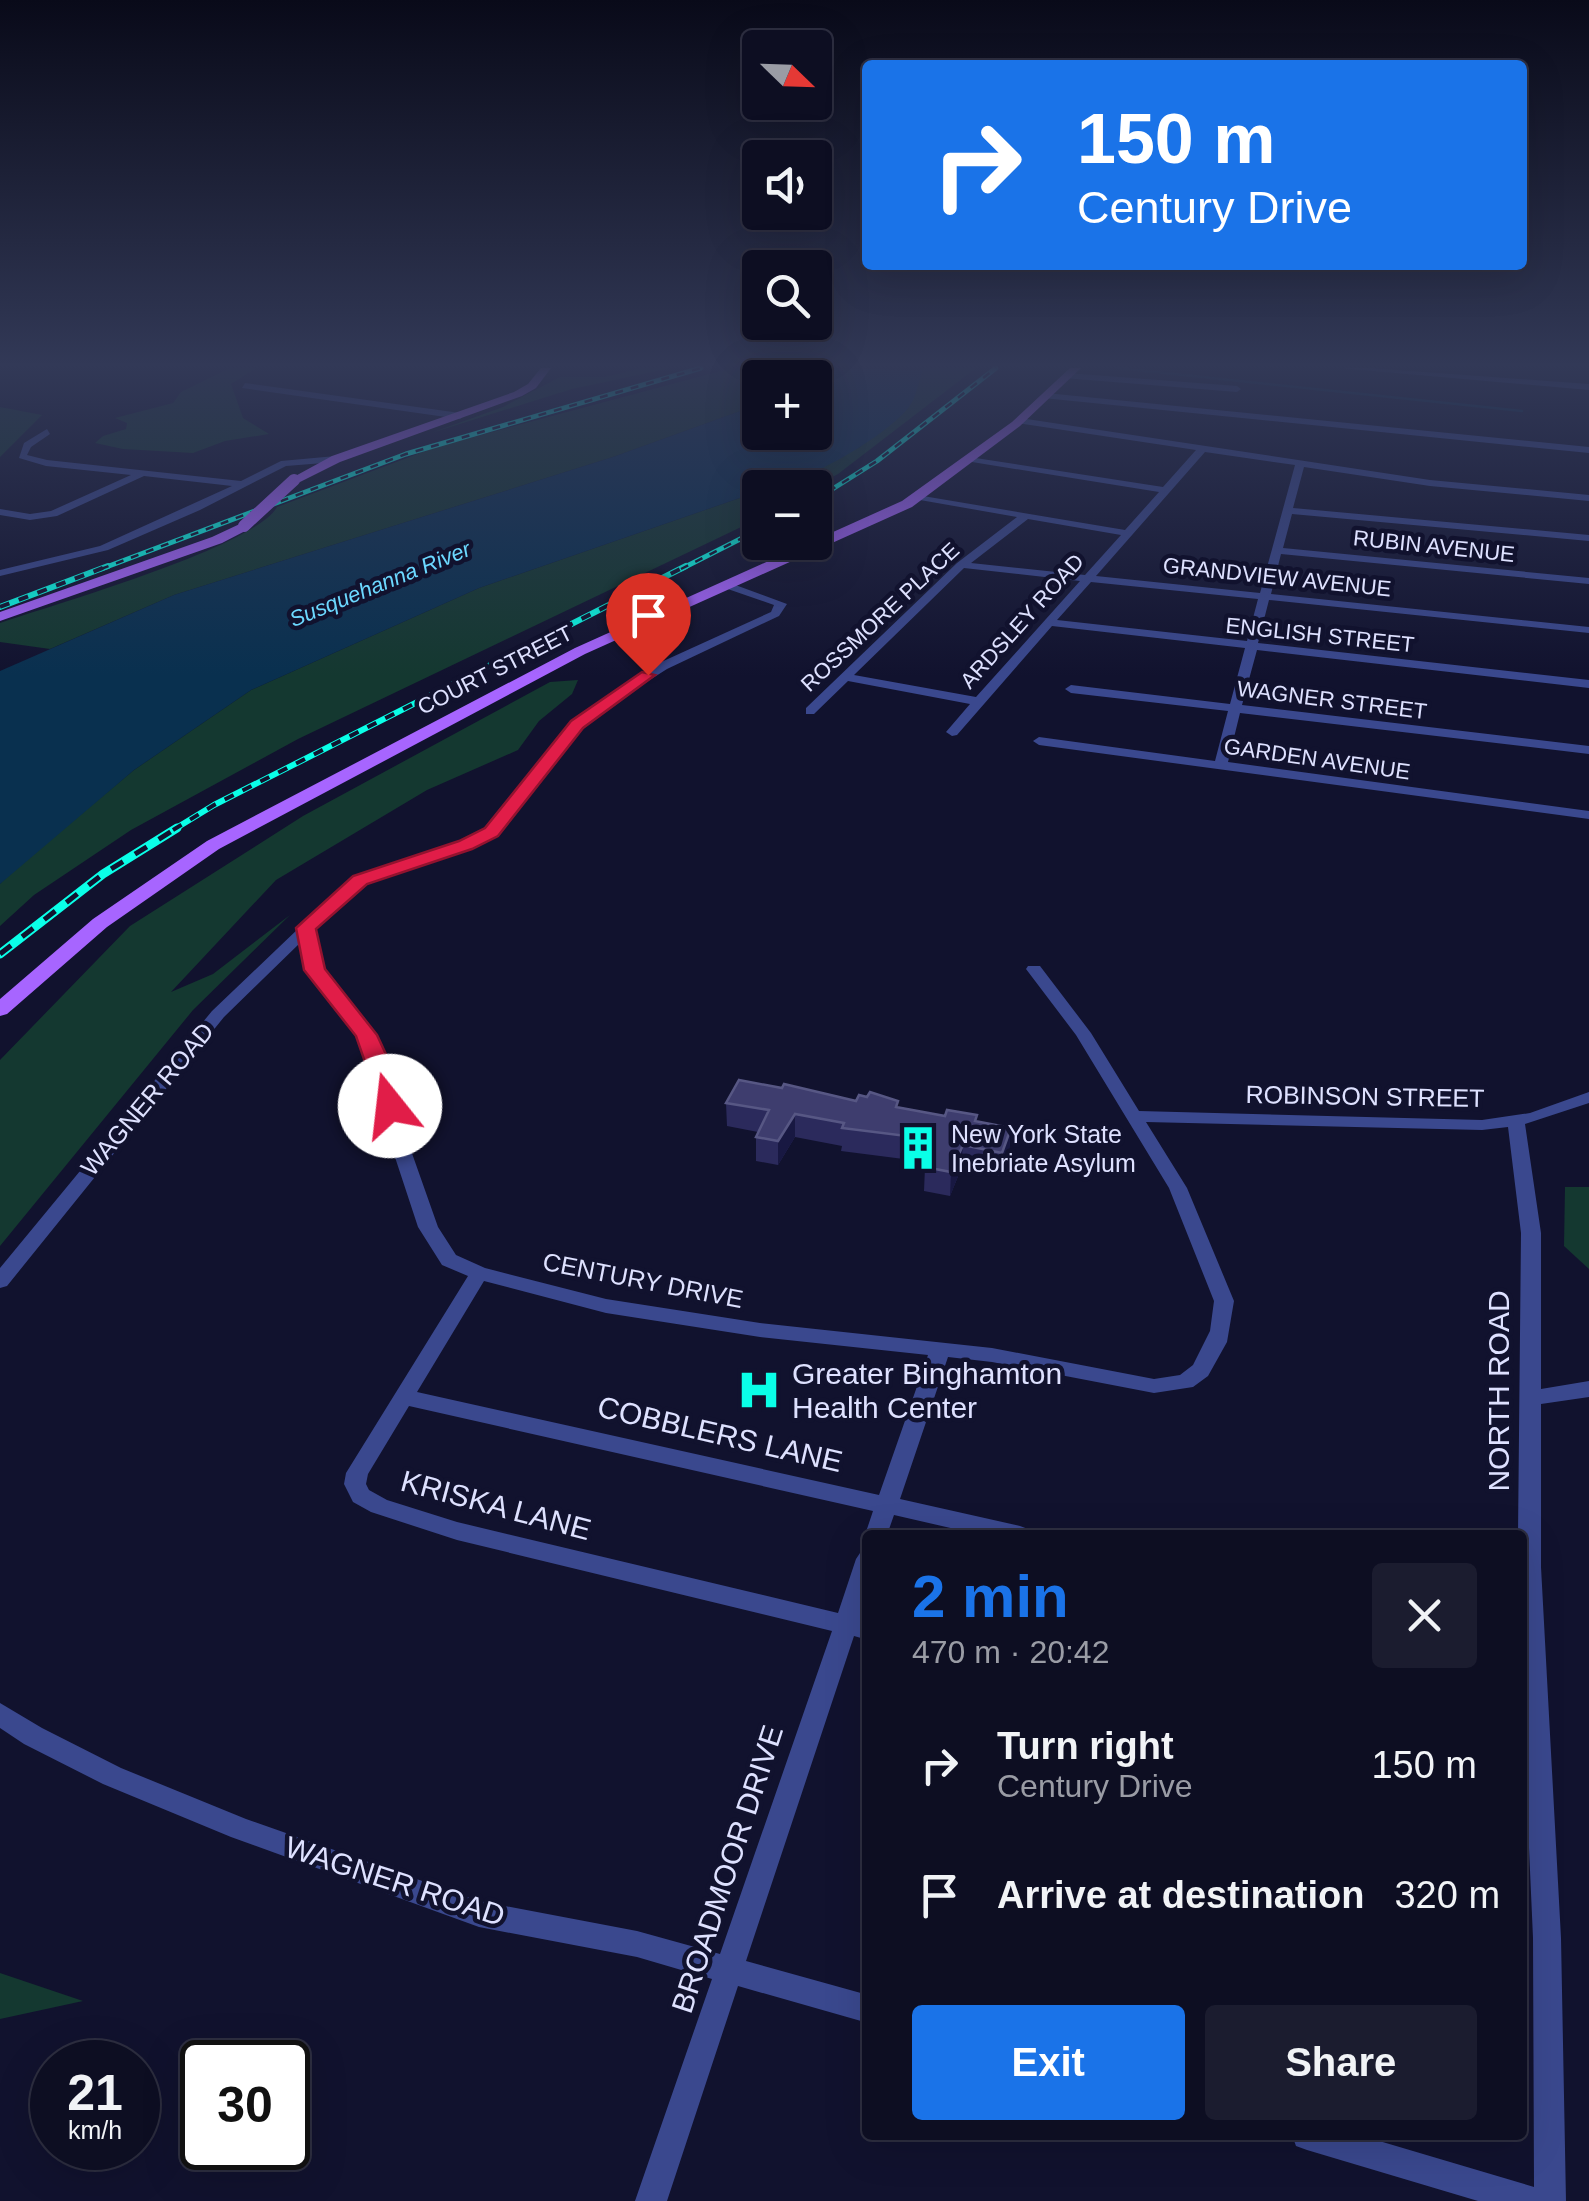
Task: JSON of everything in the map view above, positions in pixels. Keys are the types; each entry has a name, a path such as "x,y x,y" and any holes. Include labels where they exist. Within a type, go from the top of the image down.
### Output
{"main road":[{"path":"0,617 217,540 244,526 294,480 313,471"},
{"name":"COURT STREET","path":"0,1010 100,922 225,838 552,665 865,526 920,496 956,471"}],"street":[{"path":"120,471 242,484"},
{"path":"0,573 104,548 269,471"},
{"path":"1045,471 1164,490"},
{"name":"ARDSLEY ROAD","path":"952,732 1181,471"},
{"path":"1220,766 1298,471"},
{"path":"1346,471 1589,498"},
{"path":"0,512 30,517 53,514 142,473"},
{"path":"920,496 1127,533"},
{"path":"1286,510 1589,538"},
{"name":"ROSSMORE PLACE","path":"810,710 962,565 1025,516"},
{"name":"RUBIN AVENUE","path":"1275,550 1589,581"},
{"name":"GRANDVIEW AVENUE","path":"962,565 1589,630"},
{"path":"306,928 360,880 485,836 586,716 663,666 775,614 781,604 731,583"},
{"name":"ENGLISH STREET","path":"1047,622 1589,684"},
{"path":"844,678 977,701"},
{"name":"WAGNER STREET","path":"1071,690 1589,750"},
{"name":"GARDEN AVENUE","path":"1040,741 1589,815"},
{"name":"CENTURY DRIVE","path":"306,928 315,970 366,1035 379,1063 399,1142 428,1227 450,1260 479,1273 606,1306 760,1330 941,1348 1154,1386 1180,1383 1195,1376 1213,1349 1224,1301 1178,1188 1083,1033 1034,969"},
{"name":"WAGNER ROAD","path":"0,1281 218,1014 306,928"},
{"name":"ROBINSON STREET","path":"1136,1116 1410,1124 1516,1122 1589,1097"},
{"name":"NORTH ROAD","path":"1516,1122 1532,1233 1528,1652 1531,1785 1547,1938 1550,2201"},
{"name":"KRISKA LANE","path":"479,1273 357,1473 356,1484 362,1496 379,1506 564,1558 855,1627"},
{"path":"878,1530 941,1348"},
{"path":"1531,1398 1589,1389"},
{"name":"COBBLERS LANE","path":"404,1398 997,1530"},
{"name":"BROADMOOR DRIVE","path":"652,2201 728,1971 855,1627 862,1590"},
{"name":"WAGNER ROAD","path":"0,1714 32,1736 112,1776 240,1829 479,1914 637,1944 862,2006"},
{"path":"1325,2140 1531,2201"}],"green space":[{"path":"373,471 569,471 174,595 50,649 0,642 0,623 193,557 261,523 277,507"},
{"path":"742,497 742,527 298,739 131,830 34,895 0,926 0,884 134,770 251,690 479,588"},
{"path":"578,680 572,694 539,721 518,750 427,790 276,880 171,992 213,974 290,915 193,1010 0,1246 0,1060 130,926 303,816 550,682"},
{"path":"1565,1187 1589,1187 1589,1269 1564,1246"},
{"path":"0,1973 83,2001 0,2019"}],"water":[{"name":"Susquehanna River","path":"569,471 742,471 742,497 479,588 251,690 134,770 0,884 0,671 174,595"}],"building":[{"path":"739,1080 782,1088 784,1084 856,1101 859,1095 867,1097 870,1092 898,1101 896,1107 945,1116 947,1110 977,1115 975,1121 1011,1128 1002,1153 963,1145 951,1172 925,1167 934,1145 929,1144 931,1139 842,1128 844,1123 795,1114 778,1141 756,1137 769,1110 726,1103"}],"railway":[{"path":"101,569 362,471"},
{"path":"832,489 862,471"},
{"path":"681,569 742,538"},
{"path":"0,607 108,566"},
{"path":"173,830 214,805 686,566"},
{"path":"0,954 103,874 177,828"}],"place":[{"name":"New York State Inebriate Asylum","path":"918,1148"},
{"name":"Greater Binghamton Health Center","path":"759,1390"}],"route":[{"path":"390,1106 379,1063 366,1035 330,984 315,970 306,928 360,880 477,841 491,832 577,725 648,675"}]}
